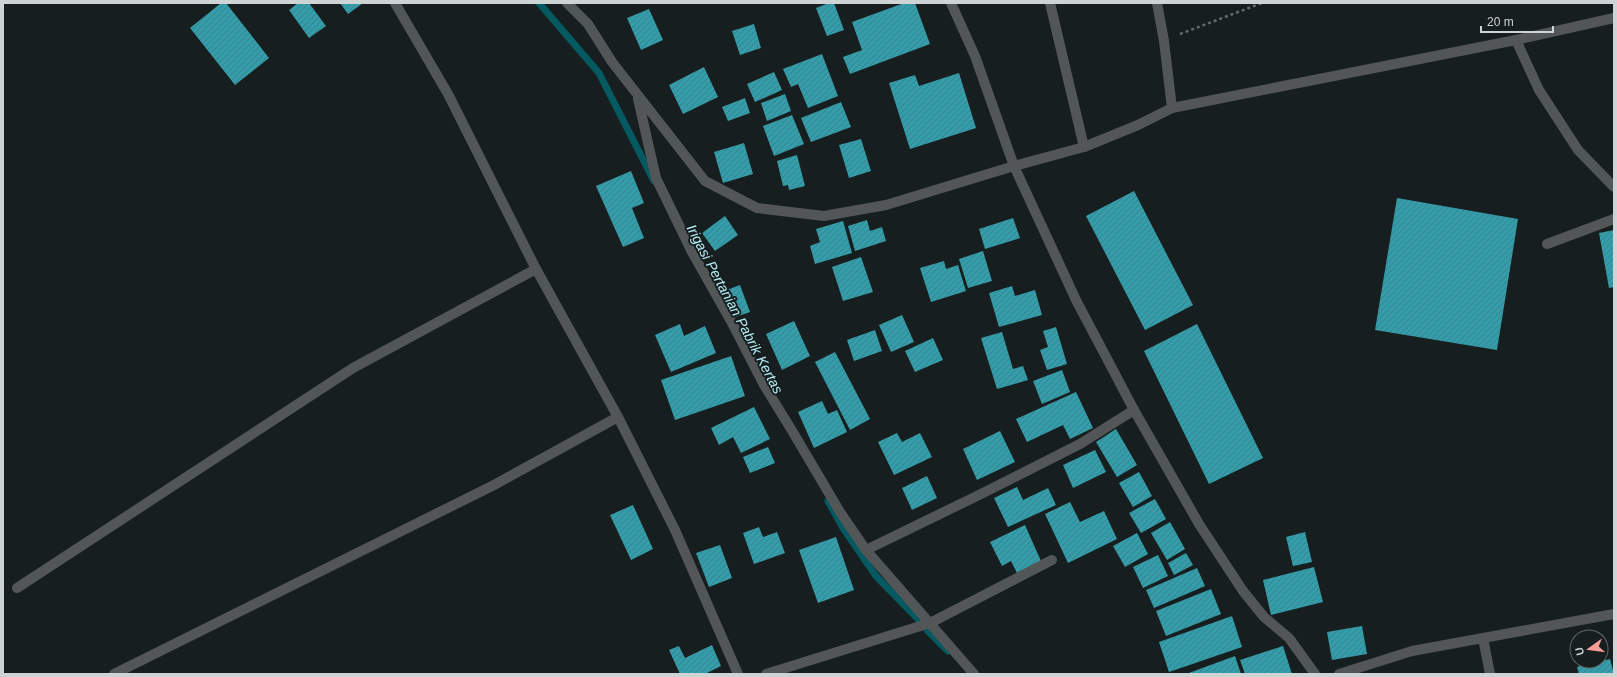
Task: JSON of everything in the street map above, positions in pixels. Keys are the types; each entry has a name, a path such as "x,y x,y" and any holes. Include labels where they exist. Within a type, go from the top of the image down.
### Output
{"street":[{"path":"395,3 448,94 536,269 618,418 675,530 738,674"},
{"path":"567,3 588,24 612,62 705,181 757,208 824,216 886,205 1014,166 1084,147 1138,125 1172,108 1516,40 1614,18"},
{"path":"951,3 976,56 1014,166 1076,300 1134,410 1199,524 1243,591 1264,617 1289,638 1315,674"},
{"path":"1050,3 1084,147"},
{"path":"1157,3 1164,41 1172,108"},
{"path":"1516,40 1539,90 1578,150 1614,187"},
{"path":"637,95 656,178 692,252 764,386 840,512 866,550 974,674"},
{"path":"1547,244 1614,219"},
{"path":"17,588 353,368 536,269"},
{"path":"866,550 980,495 1080,444 1134,410"},
{"path":"114,674 494,485 618,418"},
{"path":"766,674 930,623 1052,560"},
{"path":"1339,674 1412,651 1614,614"},
{"path":"1483,638 1490,674"}],"path":[{"path":"1164,41 1262,3"}],"building":[{"path":"221,3 226,3 269,58 235,85 190,28"},
{"path":"298,3 309,3 326,26 309,38 289,10"},
{"path":"340,3 363,3 348,14"},
{"path":"829,3 834,3 844,30 827,36 816,8"},
{"path":"904,3 915,3 930,44 850,74 843,57 862,50 852,22"},
{"path":"649,9 663,40 641,50 627,18"},
{"path":"754,24 761,48 740,55 732,31"},
{"path":"822,54 838,96 808,108 798,84 791,87 783,69"},
{"path":"704,67 718,97 683,114 669,85"},
{"path":"774,72 782,90 755,102 747,84"},
{"path":"959,73 976,128 910,149 889,83 915,75 919,86"},
{"path":"785,94 791,111 767,121 761,103"},
{"path":"745,98 750,113 728,121 722,107"},
{"path":"841,102 851,127 811,142 801,118"},
{"path":"792,115 804,144 774,156 763,126"},
{"path":"861,139 871,171 849,178 839,145"},
{"path":"744,143 753,174 723,183 714,152"},
{"path":"797,155 805,186 789,190 788,185 783,186 777,161"},
{"path":"631,171 644,203 632,208 644,238 623,247 596,186"},
{"path":"1134,191 1193,305 1145,330 1086,216"},
{"path":"1397,198 1518,219 1497,350 1375,330"},
{"path":"725,216 738,235 715,251 702,233"},
{"path":"1013,218 1020,238 985,249 979,229"},
{"path":"867,220 870,231 882,227 886,241 855,251 848,226"},
{"path":"843,221 852,253 815,264 810,246 820,242 816,229"},
{"path":"1614,230 1614,287 1609,288 1599,233"},
{"path":"983,251 992,281 968,288 959,259"},
{"path":"861,257 873,292 843,301 832,267"},
{"path":"944,261 946,269 958,265 966,291 931,302 920,268"},
{"path":"740,285 750,312 733,318 724,291"},
{"path":"1012,286 1015,296 1035,290 1042,315 999,327 989,293"},
{"path":"902,315 914,342 891,352 879,325"},
{"path":"794,321 810,356 782,370 766,334"},
{"path":"680,324 684,336 705,326 716,353 671,372 655,335"},
{"path":"1197,324 1263,458 1209,484 1144,351"},
{"path":"1056,327 1067,364 1047,370 1040,350 1048,347 1043,331"},
{"path":"875,330 882,351 854,361 847,340"},
{"path":"1002,332 1013,369 1023,366 1028,380 997,389 981,338"},
{"path":"933,338 943,360 915,372 905,351"},
{"path":"835,352 870,419 850,430 815,362"},
{"path":"731,356 745,396 675,420 661,380"},
{"path":"1062,370 1070,392 1042,404 1033,381"},
{"path":"1076,392 1093,428 1070,439 1063,425 1027,442 1016,419"},
{"path":"822,401 828,414 837,410 847,432 814,448 798,412"},
{"path":"754,407 770,439 741,453 733,437 719,445 711,428"},
{"path":"1116,429 1137,465 1117,477 1096,442"},
{"path":"1000,431 1015,462 977,480 963,449"},
{"path":"897,433 902,442 920,433 932,457 894,475 878,442"},
{"path":"768,447 775,463 750,473 743,457"},
{"path":"1095,450 1106,472 1073,488 1063,465"},
{"path":"1139,472 1152,496 1133,507 1119,483"},
{"path":"927,476 937,498 912,510 902,488"},
{"path":"1017,487 1023,500 1048,488 1056,505 1008,527 994,498"},
{"path":"1155,499 1166,519 1141,533 1129,513"},
{"path":"1070,502 1080,522 1104,511 1117,539 1068,563 1045,514"},
{"path":"633,505 653,549 631,560 610,515"},
{"path":"1170,522 1185,549 1167,560 1151,533"},
{"path":"1025,525 1041,561 1017,573 1011,561 1002,566 990,542"},
{"path":"759,527 763,537 777,532 785,553 754,564 743,533"},
{"path":"1305,532 1312,562 1293,566 1286,537"},
{"path":"1137,533 1148,554 1125,567 1113,546"},
{"path":"836,537 854,590 818,603 799,550"},
{"path":"720,545 732,578 709,587 696,553"},
{"path":"1186,553 1193,565 1174,575 1168,563"},
{"path":"1158,555 1168,576 1143,588 1133,567"},
{"path":"1314,567 1323,602 1271,615 1263,580"},
{"path":"1197,568 1205,586 1154,608 1146,590"},
{"path":"1211,589 1221,614 1166,636 1156,611"},
{"path":"1232,616 1242,647 1169,672 1159,642"},
{"path":"1362,626 1367,654 1332,660 1327,632"},
{"path":"712,645 721,666 705,674 680,674 669,650 679,646 685,658"},
{"path":"1283,646 1292,674 1245,674 1240,660"},
{"path":"1235,656 1241,674 1186,674"},
{"path":"1609,659 1614,674 1579,674 1578,669 1609,669"}],"waterway":[{"name":"Irigasi Pertanian Pabrik Kertas","path":"539,3 599,73 654,181"},
{"name":"Irigasi Pertanian Pabrik Kertas","path":"828,501 843,528 876,576 919,620"},
{"name":"Irigasi Pertanian Pabrik Kertas","path":"927,630 948,651"}]}
